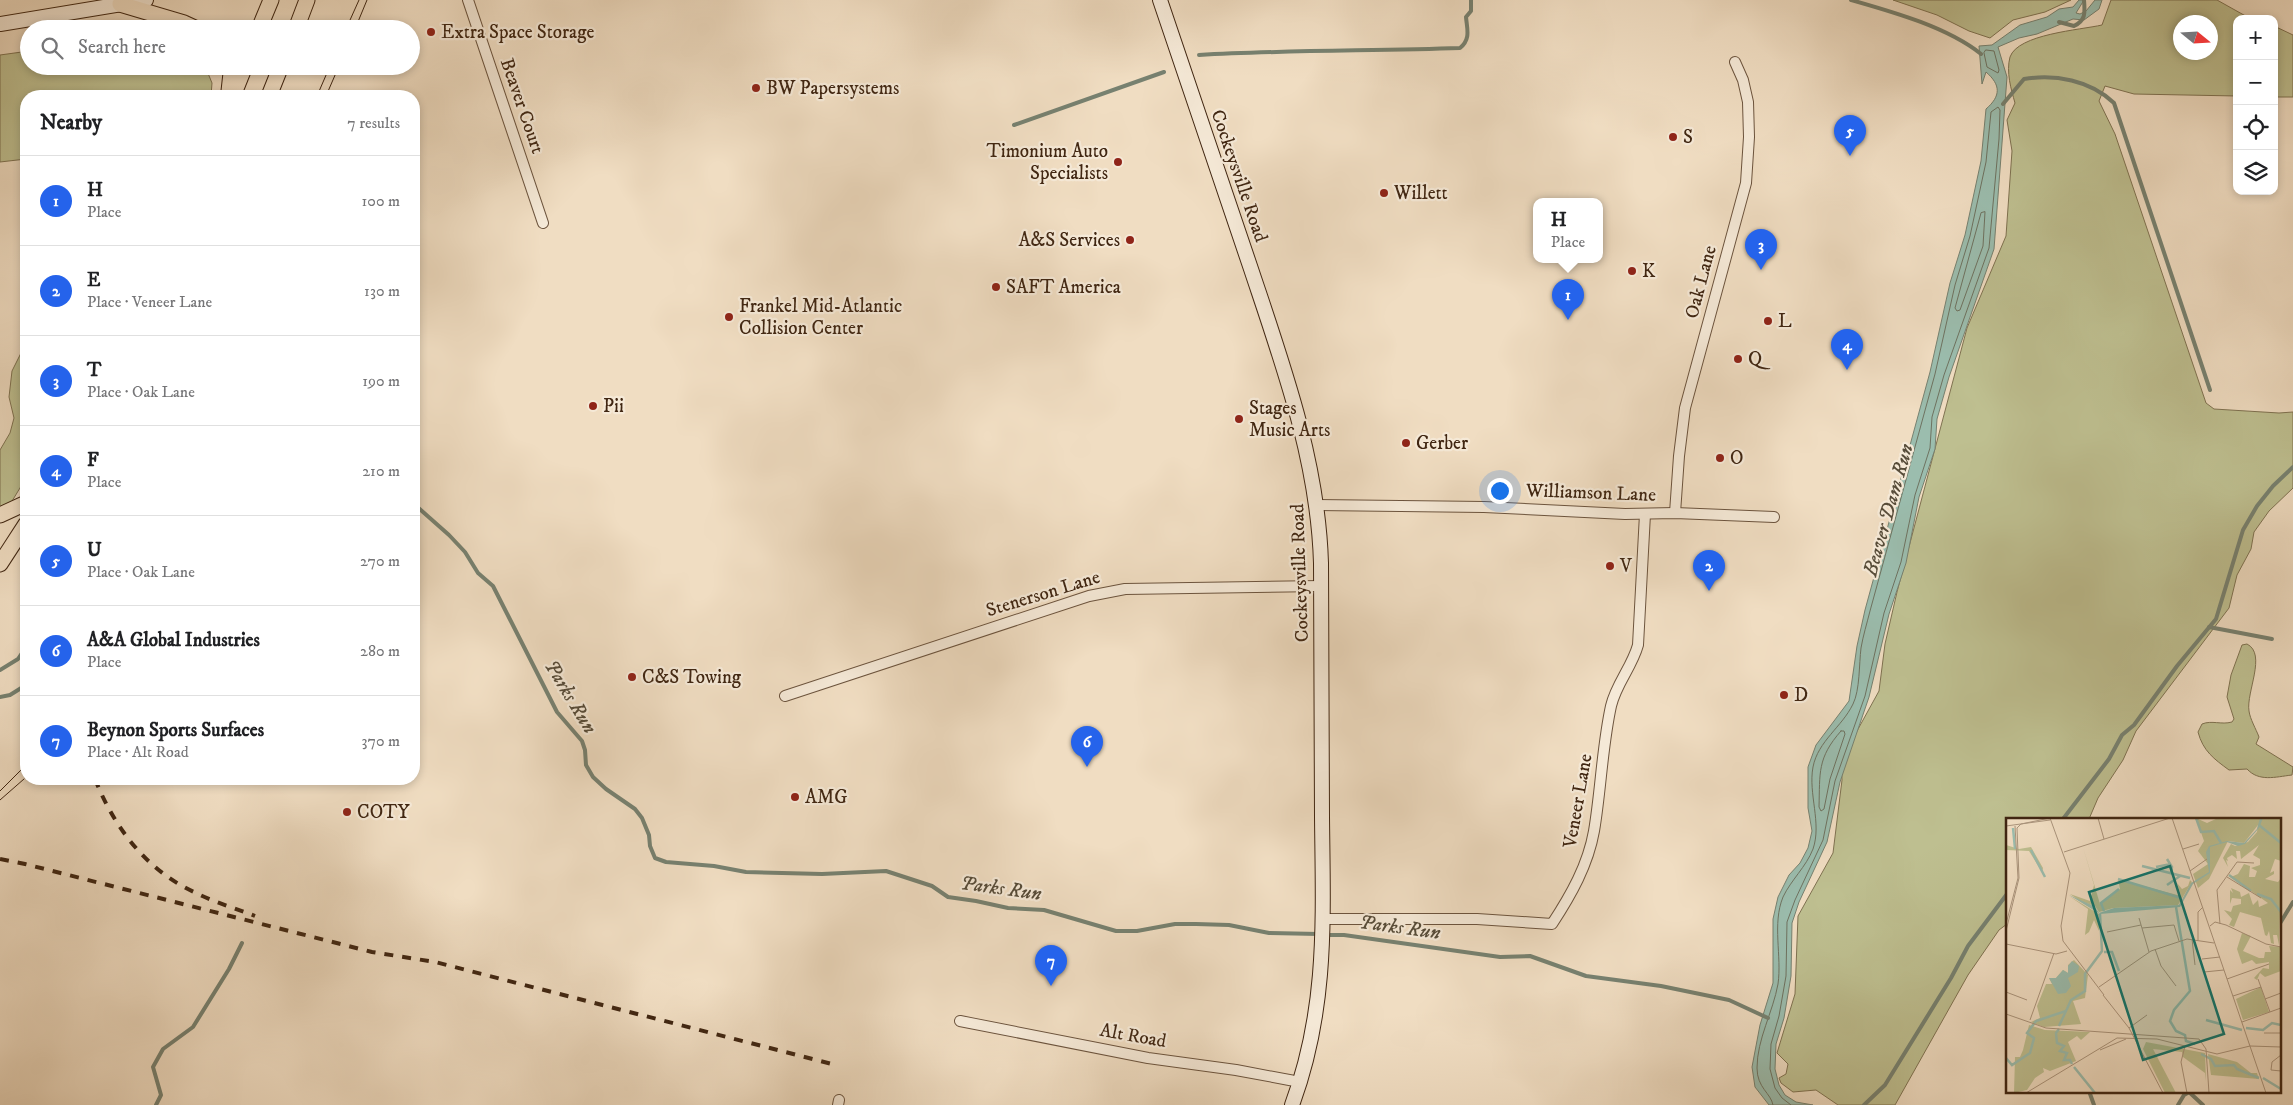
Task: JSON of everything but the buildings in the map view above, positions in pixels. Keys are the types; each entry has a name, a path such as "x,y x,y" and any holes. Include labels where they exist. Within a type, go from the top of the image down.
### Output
{"main road":[{"path":"263,20 271,0"},
{"path":"299,20 307,0"},
{"path":"120,4 177,20"},
{"path":"230,90 231,75"},
{"path":"235,90 241,75"},
{"path":"271,90 277,75"},
{"path":"0,515 20,507"},
{"path":"0,564 20,533"}],"street":[{"path":"24,20 146,0"},
{"name":"Beaver Court","path":"468,0 543,223"},
{"name":"Cockeysville Road","path":"1160,0 1281,360 1300,424 1317,505 1321,586 1323,930 1317,1013 1310,1048 1292,1105"},
{"path":"0,24 20,21"},
{"name":"Oak Lane","path":"1675,513 1685,408 1746,183 1750,137 1748,102 1743,80 1735,62"},
{"name":"Williamson Lane","path":"1317,505 1484,507 1774,517"},
{"name":"Veneer Lane","path":"1323,930 1477,919 1552,924 1570,896 1585,863 1594,832 1611,706 1621,681 1635,659 1638,645 1645,514"},
{"name":"Stenerson Lane","path":"785,696 1089,596 1125,589 1321,586"},
{"name":"Alt Road","path":"960,1021 1148,1058 1236,1070 1300,1082"}],"green space":[{"path":"1893,0 2071,0 2045,12 2013,20 1990,38 1969,31 1937,15"},
{"path":"2111,0 2217,0 2244,15 2233,15 2233,96 2134,94 2105,86 2099,101 2115,134 2206,403 2214,409 2279,413 2293,412 2293,488 2269,511 2254,532 2251,549 2237,575 2229,608 2136,731 2123,760 2098,798 2089,818 2006,818 2006,925 1999,930 1968,975 1895,1105 1838,1105 1816,1090 1793,1092 1781,1083 1779,1078 1786,1074 1788,1064 1777,1053 1795,994 1798,916 1833,853 1842,780 1841,760 1879,691 1885,644 1897,592 1967,328 2006,236 2012,151 2007,120 2015,103 2009,74 2010,57 2015,49 2025,43 2051,34 2102,25"},
{"path":"2278,28 2293,35 2293,97 2278,97"},
{"path":"20,52 20,75 209,75 212,83 211,90 20,90 20,160 0,162 0,55"},
{"path":"20,355 20,488 0,521 0,450 10,433 14,418 9,397 12,371"},
{"path":"2247,644 2253,649 2256,665 2249,711 2259,737 2256,744 2293,767 2292,775 2268,778 2257,776 2247,769 2229,770 2210,754 2200,739 2198,732 2202,724 2209,722 2228,723 2234,719 2227,697 2231,675 2242,645"}],"water":[{"name":"Beaver Dam Run","path":"2079,0 2084,0 2076,13 2080,14 2086,11 2095,0 2102,0 2099,9 2084,20 2073,19 1998,47 2007,77 1994,249 1949,377 1937,419 1935,449 1919,497 1906,563 1889,614 1869,697 1840,782 1827,842 1799,902 1792,923 1791,976 1784,1018 1776,1044 1775,1069 1779,1085 1785,1095 1796,1102 1813,1105 1769,1105 1755,1087 1752,1067 1760,1025 1773,983 1773,919 1778,897 1789,875 1800,863 1808,848 1812,831 1808,808 1808,767 1816,745 1849,701 1857,646 1865,610 1930,372 1950,283 1965,235 1981,161 1986,109 1997,95 1997,86 1986,72 1982,84 1979,46 1992,45 2020,25 2047,17 2059,9 2073,7"}],"waterway":[{"path":"1199,55 1460,48 1467,37 1466,17 1471,11 1471,0"},
{"name":"Beaver Dam Run","path":"1851,0 1902,15 1936,28 1967,44 1981,54"},
{"path":"2059,22 2074,26 2081,21 2083,19 2084,0"},
{"path":"1014,125 1164,72"},
{"path":"2003,104 2024,79 2048,77 2072,80 2083,84 2105,95 2114,103 2210,390"},
{"path":"2064,818 2109,759 2122,735 2134,725 2177,666 2216,619 2243,530 2257,506 2273,486 2293,467"},
{"name":"Parks Run","path":"420,509 449,535 465,552 478,573 493,586 557,712 582,741 586,765 593,777 606,789 635,809 642,818 655,858 666,862 714,866 746,872 822,874 886,871 932,886 948,897 1008,908 1044,910 1116,931 1137,931 1175,924 1196,924 1229,925 1269,933 1319,934"},
{"path":"2209,627 2272,639"},
{"name":"Parks Run","path":"0,670 20,656"},
{"name":"Parks Run","path":"0,697 10,695 20,689"},
{"path":"1864,1105 1885,1085 1951,978 1968,946 2006,895"},
{"path":"2280,923 2293,902"},
{"name":"Parks Run","path":"1326,935 1344,935 1500,957 1530,956 1586,976 1661,986 1729,1000 1768,1018"},
{"path":"156,1105 161,1095 153,1067 163,1049 193,1027 229,969 242,943"},
{"path":"2089,1092 2094,1105"},
{"path":"2189,1092 2203,1105"},
{"path":"2178,1105 2184,1095 2189,1092"}],"tram line":[{"path":"350,20 359,0"},
{"path":"359,20 367,0"},
{"path":"320,90 326,75"},
{"path":"329,90 335,75"},
{"path":"0,791 20,771"},
{"path":"0,800 20,782"}],"railway":[{"path":"98,785 122,830 161,872 201,896 255,916"},
{"path":"0,859 372,952 435,962 832,1064"}],"place":[{"name":"Extra Space Storage","path":"431,32"},
{"name":"BW Papersystems","path":"756,88"},
{"name":"S","path":"1673,137"},
{"name":"U","path":"1850,156"},
{"name":"Timonium Auto Specialists","path":"1118,162"},
{"name":"Willett","path":"1384,193"},
{"name":"A&S Services","path":"1130,240"},
{"name":"T","path":"1761,270"},
{"name":"K","path":"1632,271"},
{"name":"SAFT America","path":"996,287"},
{"name":"Frankel Mid-Atlantic Collision Center","path":"729,317"},
{"name":"H","path":"1568,320"},
{"name":"L","path":"1768,321"},
{"name":"Q","path":"1738,359"},
{"name":"F","path":"1847,370"},
{"name":"Pii","path":"593,406"},
{"name":"Stages Music Arts","path":"1239,419"},
{"name":"Gerber","path":"1406,443"},
{"name":"O","path":"1720,458"},
{"name":"V","path":"1610,566"},
{"name":"E","path":"1709,591"},
{"name":"C&S Towing","path":"632,677"},
{"name":"D","path":"1784,695"},
{"name":"A&A Global Industries","path":"1087,767"},
{"name":"AMG","path":"795,797"},
{"name":"COTY","path":"347,812"},
{"name":"Beynon Sports Surfaces","path":"1051,986"}]}
